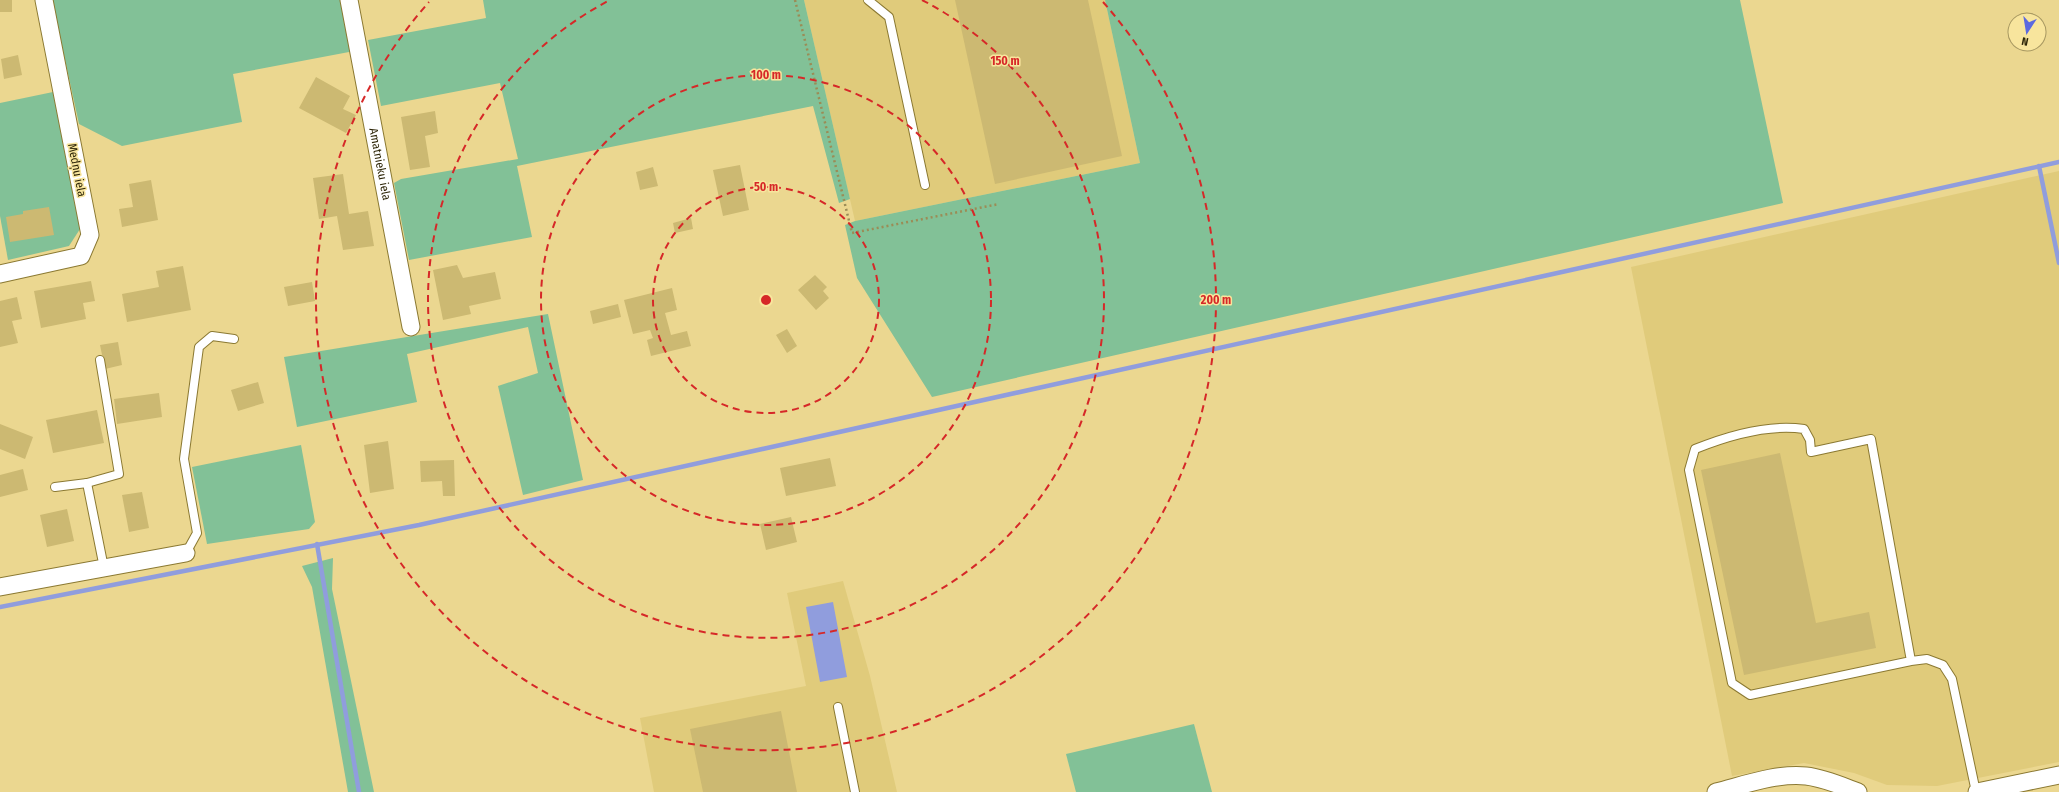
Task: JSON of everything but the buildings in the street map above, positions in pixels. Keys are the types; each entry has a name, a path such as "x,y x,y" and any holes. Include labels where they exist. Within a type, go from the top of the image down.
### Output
{"street":[{"name":"Medņu iela","path":"0,274 81,256 90,236 44,0"},
{"name":"Amatnieku iela","path":"349,0 411,327"},
{"path":"0,588 186,553"},
{"path":"1716,792 1740,789 1779,777 1806,776 1831,782 1858,792"},
{"path":"1977,792 2059,776"}],"lane":[{"path":"868,0 889,17 925,185"},
{"path":"186,553 197,533 184,459 199,347 212,336 234,339"},
{"path":"55,487 88,483 120,474 100,360"},
{"path":"1911,661 1871,439 1811,452 1810,440 1804,428 1786,426 1720,438 1695,449 1690,470 1732,683 1750,695 1911,661 1927,659 1943,665 1952,679 1977,792"},
{"path":"88,483 104,568"},
{"path":"838,707 855,792"}],"path":[{"path":"795,0 852,233 999,204"}],"shaded area":[{"path":"804,0 1105,0 1140,163 855,221"},
{"path":"2059,171 2059,762 1937,786 1887,785 1854,773 1804,763 1732,776 1631,267"},
{"path":"843,581 870,676 897,792 654,792 640,718 806,686 787,593"}],"green space":[{"path":"52,0 343,0 353,49 349,52 233,74 242,122 122,146 79,124"},
{"path":"483,0 804,0 850,199 839,203 813,106 517,166 532,237 409,260 394,183 401,179 518,159 500,83 381,106 368,40 486,18"},
{"path":"1105,0 1740,0 1783,203 932,397 857,278 845,225 855,221 1140,163"},
{"path":"53,92 80,229 69,246 8,260 0,216 0,103"},
{"path":"548,314 583,480 523,495 498,386 538,373 528,327 407,354 417,402 297,427 284,357"},
{"path":"301,445 315,522 309,529 207,544 192,467"},
{"path":"333,558 332,589 374,792 348,792 312,587 302,566"},
{"path":"1194,724 1212,792 1076,792 1066,754"}],"water":[{"path":"833,602 847,677 820,682 806,607"}],"waterway":[{"path":"0,607 419,525 2059,162"},
{"path":"2039,166 2059,263"},
{"path":"317,544 359,792"}]}
